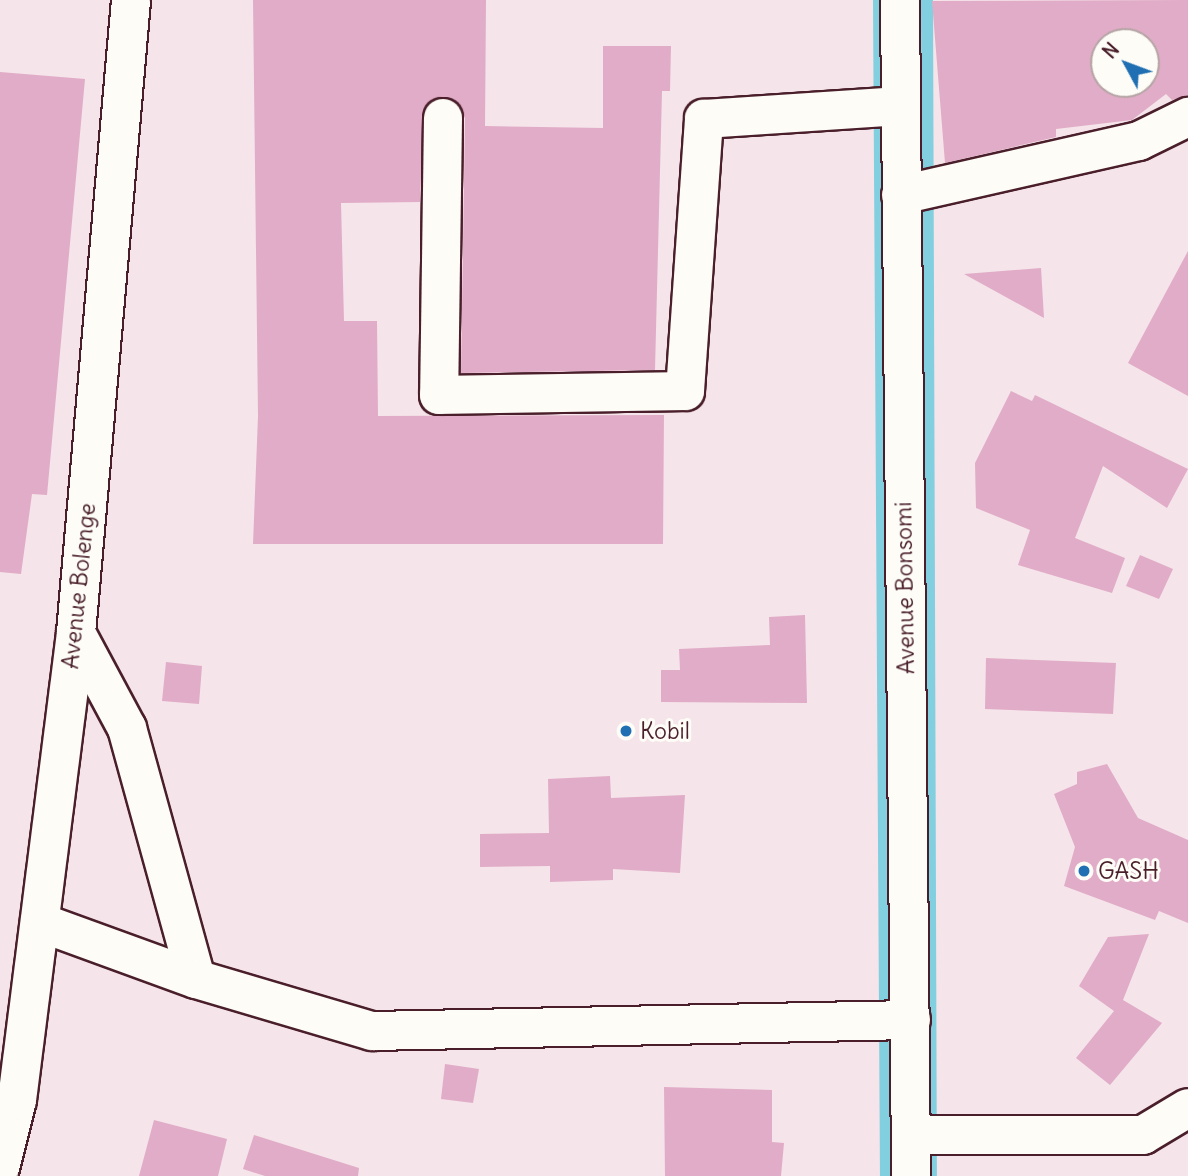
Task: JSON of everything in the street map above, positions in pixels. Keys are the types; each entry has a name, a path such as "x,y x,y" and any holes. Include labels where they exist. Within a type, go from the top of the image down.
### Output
{"street":[{"name":"Avenue Bolenge","path":"0,1168 17,1100 42,923 76,634 131,0"},
{"name":"Avenue Bonsomi","path":"900,0 911,1176"},
{"path":"443,118 439,395 685,391 704,119 901,106"},
{"path":"901,195 1139,141 1188,117"},
{"path":"76,634 127,728 196,979"},
{"path":"42,923 196,979 372,1031 911,1020"},
{"path":"912,1135 1143,1135 1188,1108"}],"building":[{"path":"253,0 486,0 485,126 603,128 603,46 671,46 670,91 662,91 655,370 461,373 465,118 454,99 433,99 424,107 420,202 341,203 344,321 377,321 378,416 664,415 663,544 253,544 258,416"},
{"path":"1188,0 1188,95 1172,100 1166,94 1132,120 1056,129 1056,137 945,163 932,1"},
{"path":"0,72 85,79 47,495 32,494 21,574 0,572"},
{"path":"1188,251 1188,396 1128,363"},
{"path":"1041,268 1044,318 964,274"},
{"path":"1011,391 1032,401 1035,395 1188,469 1167,508 1103,466 1075,538 1125,558 1112,593 1018,565 1030,530 976,508 975,463"},
{"path":"1140,555 1173,569 1159,599 1126,586"},
{"path":"805,615 807,703 661,702 661,670 680,670 679,649 770,645 769,617"},
{"path":"986,658 1116,663 1113,714 985,709"},
{"path":"166,662 202,666 199,704 162,701"},
{"path":"1107,764 1138,818 1188,840 1188,923 1159,911 1155,920 1064,886 1075,847 1054,794 1077,784 1077,772"},
{"path":"610,776 611,798 685,795 680,873 613,869 613,880 550,882 550,866 480,867 480,834 549,833 548,779"},
{"path":"1149,934 1123,1000 1162,1023 1110,1085 1076,1058 1114,1011 1079,986 1108,937"},
{"path":"445,1064 479,1069 473,1103 441,1099"},
{"path":"664,1087 772,1090 772,1142 784,1143 781,1176 665,1176"},
{"path":"154,1120 227,1139 218,1176 139,1176"},
{"path":"254,1135 359,1168 358,1176 265,1176 243,1169"}],"waterway":[{"path":"879,0 886,1176"},
{"path":"927,0 931,1176"}],"place":[{"name":"Kobil","path":"626,731"},
{"name":"GASH","path":"1084,871"}]}
